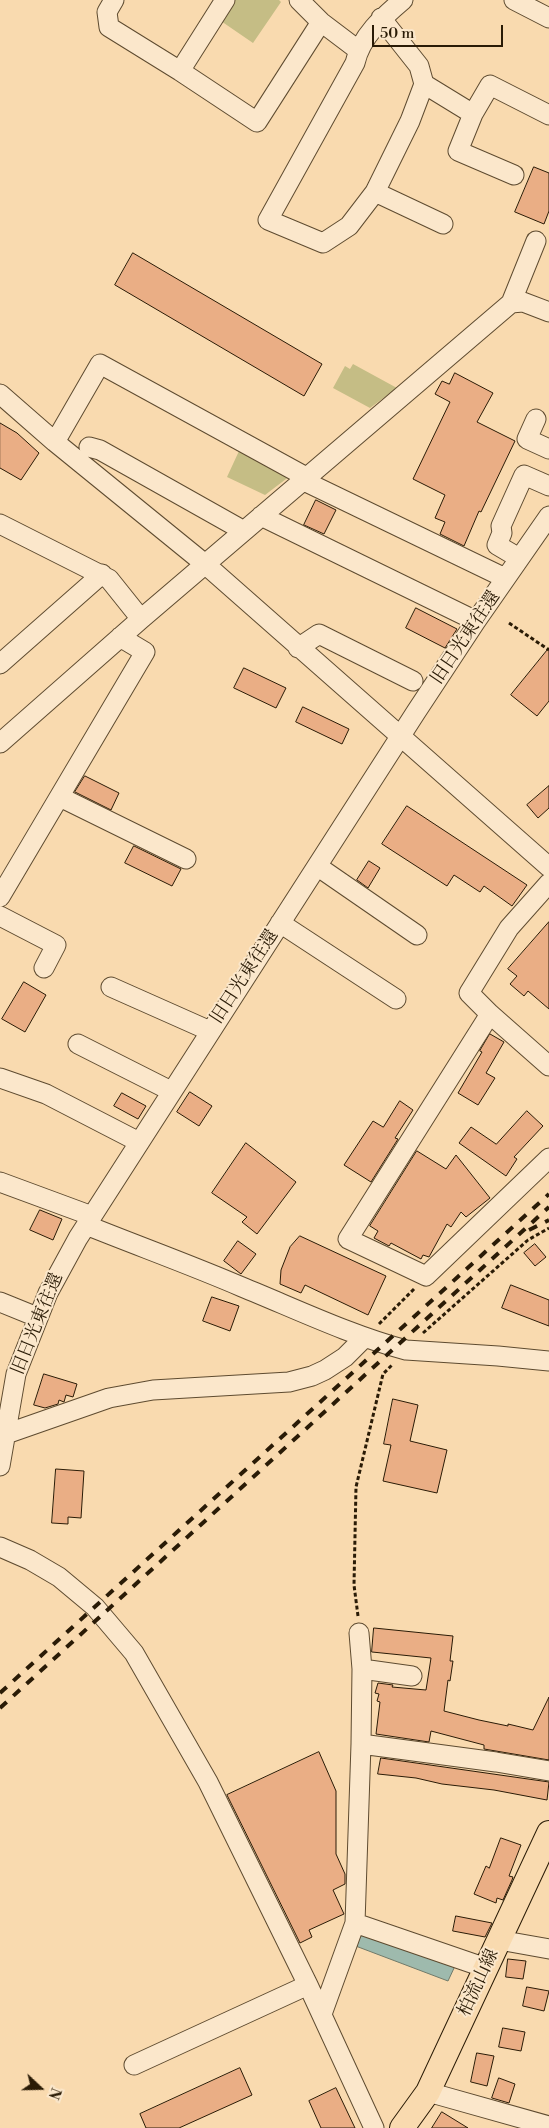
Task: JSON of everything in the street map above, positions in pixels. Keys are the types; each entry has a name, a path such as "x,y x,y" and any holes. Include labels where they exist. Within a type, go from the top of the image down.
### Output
{"main road":[{"name":"柏流山線","path":"402,2128 428,2092 549,1834"}],"street":[{"path":"114,0 107,12 109,27 257,122 321,22"},
{"path":"180,71 225,0"},
{"path":"299,0 321,22 358,50"},
{"path":"381,18 419,66 424,84 410,121 375,192 348,226 323,243 268,220 355,63 358,50 381,18 403,0"},
{"path":"514,0 549,18"},
{"path":"424,84 473,114"},
{"path":"514,175 458,151 473,114 490,85 549,115"},
{"path":"375,192 443,224"},
{"path":"4,733 120,637 511,303 536,241"},
{"path":"511,303 523,302 549,312"},
{"path":"55,442 100,364 306,479 505,578"},
{"path":"0,394 55,442 205,564 400,738 549,867"},
{"path":"536,419 527,439 549,449"},
{"path":"89,447 100,450 244,531"},
{"path":"519,558 496,545 502,533 500,526 524,475 549,486"},
{"path":"261,516 476,621"},
{"name":"旧日光東往還","path":"0,1460 6,1434 8,1371 67,1258 171,1091 476,621 549,516"},
{"path":"0,524 102,574 140,620"},
{"path":"0,664 102,574"},
{"path":"298,648 319,634 413,681"},
{"path":"0,898 145,652 120,637"},
{"path":"60,797 186,858"},
{"path":"317,866 417,935"},
{"path":"549,883 508,928 469,993 549,1066"},
{"path":"0,916 56,945 44,968"},
{"path":"280,923 396,999"},
{"path":"111,987 210,1031"},
{"path":"490,1014 348,1240 426,1276 549,1158"},
{"path":"78,1044 171,1091"},
{"path":"0,1078 46,1094 139,1142"},
{"path":"0,1182 364,1338 406,1350 549,1361"},
{"path":"0,1302 37,1317"},
{"path":"6,1434 109,1398 153,1390 289,1382 312,1376 345,1357 364,1338"},
{"path":"0,1547 30,1560 59,1577 95,1607 134,1653 208,1782 322,2014 374,2128"},
{"path":"322,2014 355,1923 361,1744 362,1669 360,1632"},
{"path":"362,1669 412,1676"},
{"path":"361,1744 549,1771"},
{"path":"355,1923 486,1968"},
{"path":"499,1940 549,1949"},
{"path":"134,2065 308,1985"},
{"path":"428,2092 549,2126"}],"path":[{"path":"509,623 549,650"},
{"path":"360,1632 354,1586 356,1487 383,1374 414,1341 528,1240 549,1228"},
{"path":"364,1338 426,1276"}],"shaded area":[{"path":"231,0 279,0 281,2 253,43 218,19"},
{"path":"353,364 397,388 370,408 333,388 345,366 350,369"},
{"path":"239,451 290,476 265,495 227,477"},
{"path":"364,1935 455,1966 448,1981 353,1945 356,1938"}],"building":[{"path":"534,167 549,173 549,211 544,224 515,212"},
{"path":"133,253 322,364 304,396 115,285"},
{"path":"455,373 493,393 477,422 515,441 481,512 479,511 464,546 440,534 445,522 435,518 445,495 413,479 450,402 435,394 442,381 449,384"},
{"path":"0,423 17,433 39,453 21,480 0,468"},
{"path":"316,500 336,510 324,534 304,525"},
{"path":"416,608 457,629 445,648 406,628"},
{"path":"549,648 549,701 537,716 511,695"},
{"path":"244,668 286,688 276,708 234,688"},
{"path":"303,707 349,729 342,744 296,722"},
{"path":"85,776 119,793 111,810 75,792"},
{"path":"549,786 549,808 538,818 527,805"},
{"path":"407,806 527,885 512,906 484,886 480,892 454,875 447,886 382,844"},
{"path":"134,846 181,869 172,886 125,863"},
{"path":"369,861 380,868 368,888 357,880"},
{"path":"549,922 549,1009 528,991 524,996 510,984 517,976 508,969"},
{"path":"24,982 46,995 25,1032 2,1019"},
{"path":"490,1034 504,1042 486,1073 495,1078 478,1105 458,1093 482,1052 480,1051"},
{"path":"190,1092 212,1106 199,1126 177,1112"},
{"path":"122,1093 146,1106 138,1119 114,1106"},
{"path":"400,1101 413,1110 395,1138 398,1139 371,1182 344,1165 373,1121 383,1127"},
{"path":"527,1111 543,1126 514,1157 517,1159 506,1176 459,1143 471,1127 496,1144"},
{"path":"246,1143 296,1182 257,1234 242,1222 247,1217 212,1193"},
{"path":"417,1151 446,1169 456,1155 490,1198 466,1217 461,1212 451,1227 447,1224 429,1257 423,1255 421,1259 391,1243 389,1246 374,1238 378,1231 370,1226"},
{"path":"40,1210 62,1219 53,1240 30,1230"},
{"path":"300,1236 386,1276 368,1315 305,1285 301,1293 280,1284 281,1270 290,1247"},
{"path":"238,1241 256,1254 241,1274 224,1261"},
{"path":"535,1244 546,1257 535,1266 524,1253"},
{"path":"511,1285 549,1300 549,1326 502,1308"},
{"path":"212,1297 239,1306 230,1331 203,1321"},
{"path":"44,1374 77,1384 73,1397 66,1395 64,1402 59,1400 58,1404 45,1408 34,1405"},
{"path":"393,1399 418,1405 410,1441 447,1450 437,1493 383,1481 391,1445 384,1444"},
{"path":"56,1469 84,1471 81,1518 68,1517 68,1524 52,1523"},
{"path":"374,1628 453,1636 450,1661 453,1661 450,1681 448,1680 444,1711 533,1730 549,1697 549,1760 484,1749 484,1745 431,1731 429,1742 376,1734 380,1702 377,1701 379,1694 375,1693 378,1683 393,1685 392,1687 426,1690 431,1658 372,1652"},
{"path":"319,1752 336,1791 336,1854 345,1874 345,1884 333,1890 344,1914 309,1930 312,1937 300,1943 227,1795"},
{"path":"381,1758 549,1782 547,1800 494,1790 442,1784 416,1778 378,1774"},
{"path":"501,1838 521,1845 509,1876 513,1877 512,1880 503,1900 497,1898 496,1903 474,1894 486,1866 489,1868"},
{"path":"456,1916 492,1923 485,1937 453,1931"},
{"path":"508,1959 526,1961 523,1979 506,1977"},
{"path":"527,1987 549,1991 544,2011 523,2006"},
{"path":"503,2028 525,2032 521,2051 499,2047"},
{"path":"477,2053 494,2056 487,2086 471,2082"},
{"path":"240,2068 252,2095 179,2128 146,2128 140,2114"},
{"path":"499,2078 515,2084 509,2103 492,2098"},
{"path":"336,2088 355,2128 321,2128 309,2101"},
{"path":"442,2112 468,2128 432,2128"}],"railway":[{"path":"0,1693 549,1194"},
{"path":"0,1708 549,1207"},
{"path":"529,1230 549,1220"}]}
